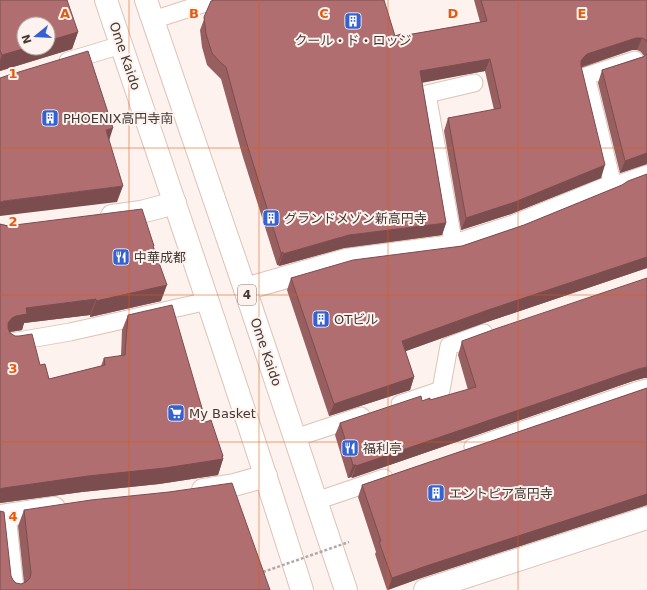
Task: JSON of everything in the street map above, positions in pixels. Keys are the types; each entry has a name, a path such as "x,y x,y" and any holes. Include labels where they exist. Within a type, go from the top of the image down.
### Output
{"main road":[{"name":"Ome Kaido","path":"106,0 208,301 302,590"},
{"name":"Ome Kaido","path":"146,0 346,590"},
{"path":"245,289 346,260 454,246 515,226 613,186"},
{"path":"94,218 141,212 175,203"},
{"path":"183,493 234,485 266,476"},
{"path":"3,515 76,505"},
{"path":"425,590 647,518"}],"lane":[{"path":"153,20 215,0"},
{"path":"51,66 121,45"},
{"path":"635,60 586,76 613,186 647,174"},
{"path":"454,246 427,94 474,83"},
{"path":"12,342 70,332 208,301"},
{"path":"295,438 441,390 449,346 502,327"},
{"path":"458,452 647,388"},
{"path":"316,501 399,473"},
{"path":"3,515 15,590"}],"path":[{"path":"263,572 349,542"}],"building":[{"path":"0,0 67,0 78,32 56,39 56,16 16,16 16,51 2,55 0,50"},
{"path":"384,0 395,36 401,34 401,36 487,21 481,0 647,0 647,42 642,38 636,38 587,54 581,61 605,165 515,202 466,218 448,118 501,108 490,59 420,71 446,223 349,235 283,254 283,252 281,253 246,141 226,67 212,53 206,34 204,17 211,1"},
{"path":"88,51 113,128 106,130 123,186 0,202 0,78"},
{"path":"647,54 647,153 625,161 602,70 643,57"},
{"path":"647,174 647,257 488,310 402,341 414,377 334,404 291,278 353,260 462,246 524,225"},
{"path":"142,209 167,285 96,301 96,299 26,308 27,314 12,318 8,323 8,328 10,333 15,336 32,334 40,365 45,364 49,379 105,365 104,358 125,355 128,315 172,305 206,422 211,420 223,459 0,489 0,224 7,226"},
{"path":"647,278 647,367 356,466 353,465 340,423 421,396 422,401 430,398 430,400 476,387 462,341"},
{"path":"647,388 647,494 392,578 379,542 381,541 362,485"},
{"path":"232,483 270,590 0,590 0,511 4,512 11,576 16,583 21,584 30,578 31,573 24,510 91,500 169,492"}],"place":[{"name":"クール・ド・ロッジ","path":"353,21"},
{"name":"PHOENIX高円寺南","path":"50,118"},
{"name":"グランドメゾン新高円寺","path":"271,218"},
{"name":"中華成都","path":"121,257"},
{"name":"OTビル","path":"321,319"},
{"name":"My Basket","path":"176,413"},
{"name":"福利亭","path":"350,448"},
{"name":"エントピア高円寺","path":"436,493"}]}
